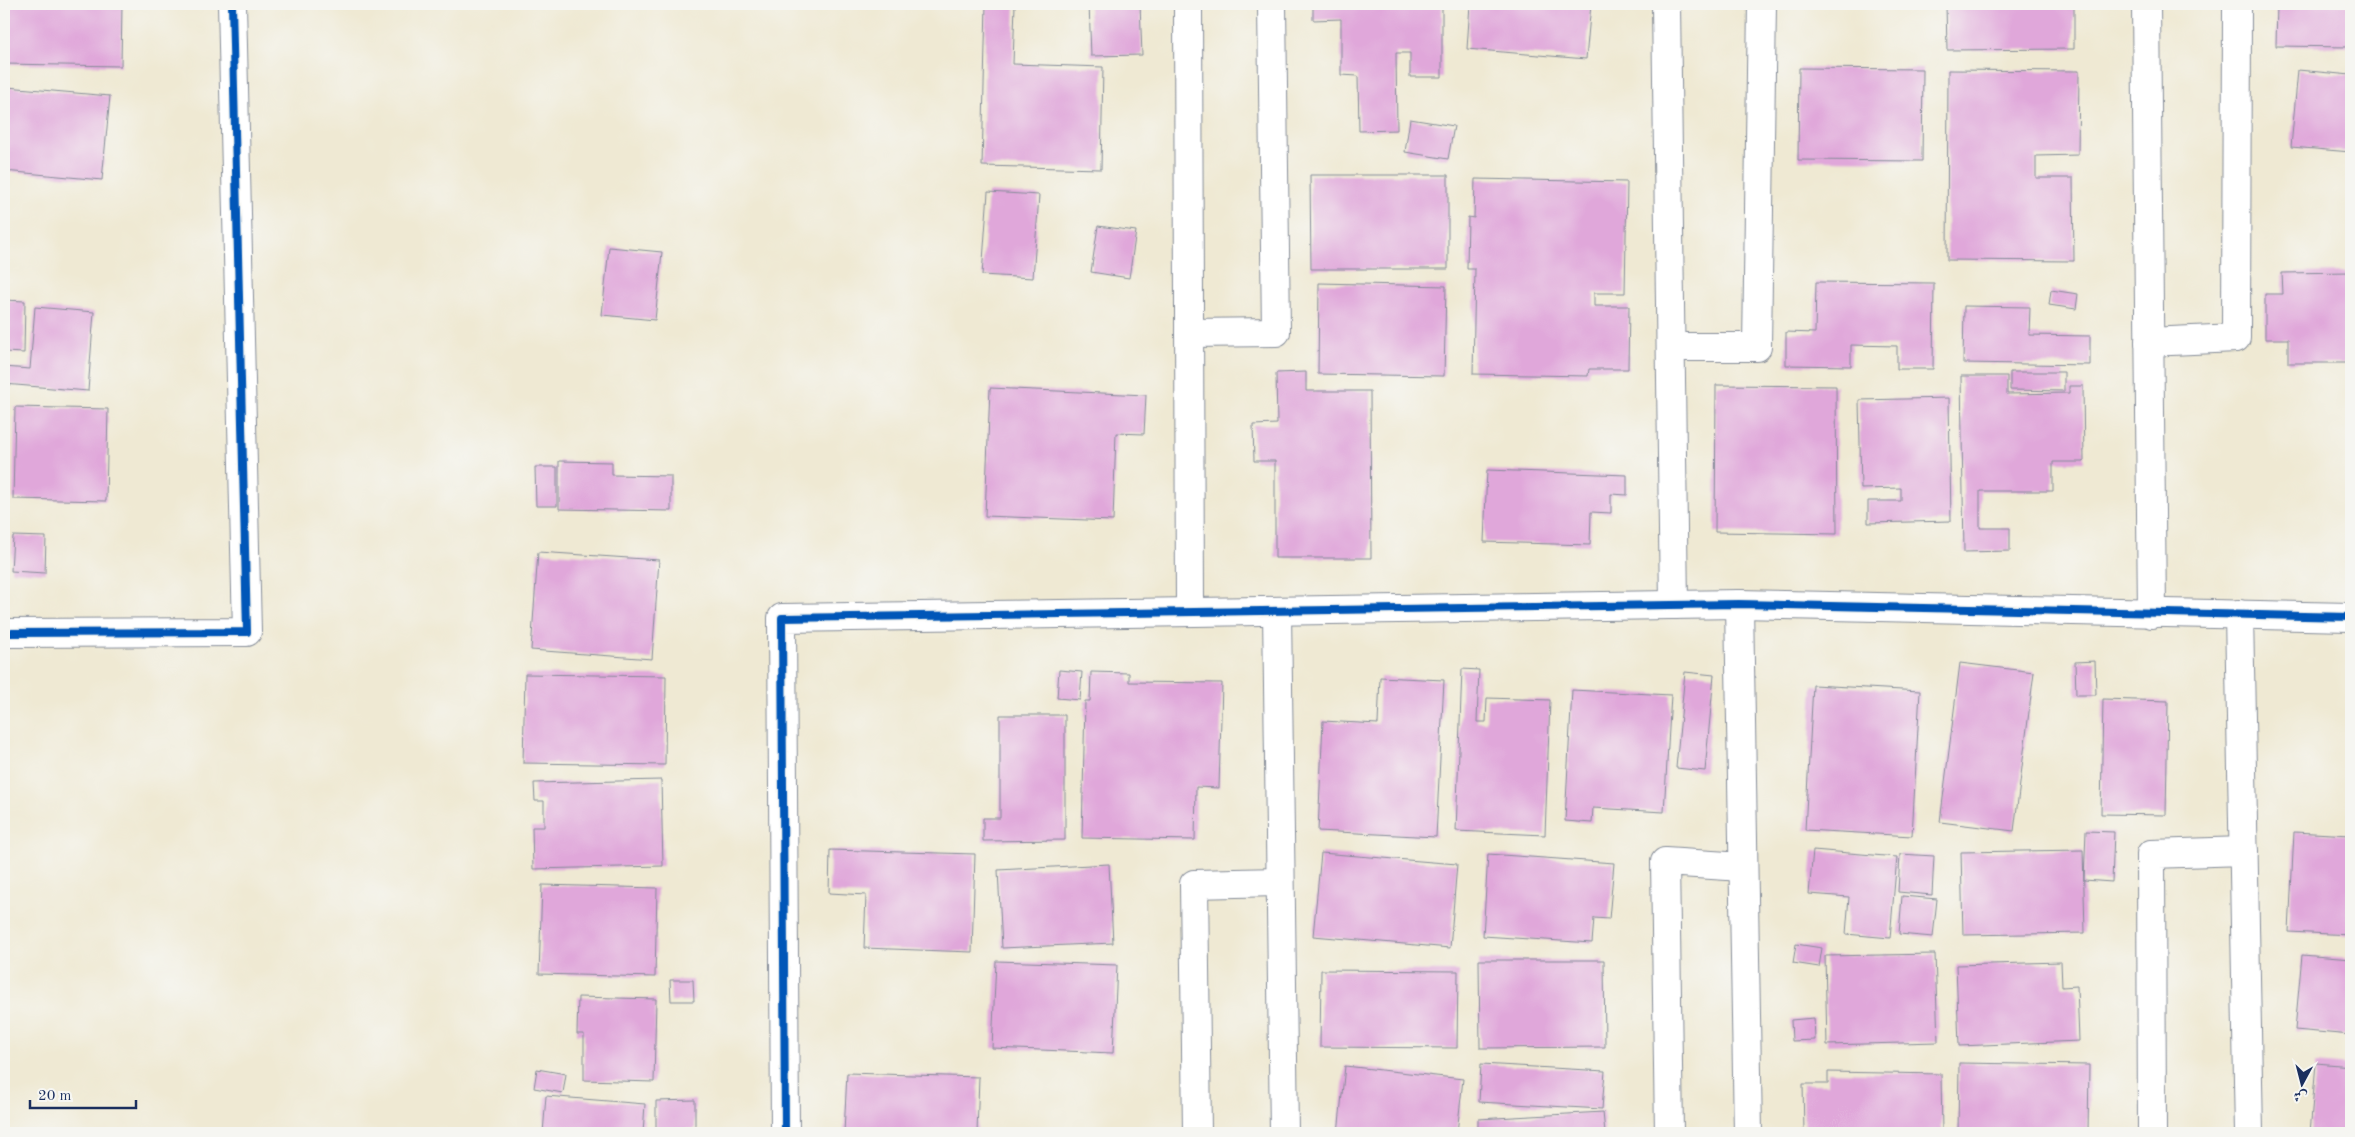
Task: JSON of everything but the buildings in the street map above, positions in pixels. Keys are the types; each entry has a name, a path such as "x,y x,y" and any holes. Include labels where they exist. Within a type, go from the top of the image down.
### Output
{"street":[{"path":"4,633 248,632 232,4"},
{"path":"1188,4 1190,612"},
{"path":"1189,333 1276,332 1272,4"},
{"path":"1666,4 1674,606"},
{"path":"1670,347 1757,347 1762,4"},
{"path":"2146,4 2152,614"},
{"path":"2149,342 2236,338 2237,4"},
{"path":"785,1133 782,618 1739,604 2351,617"},
{"path":"1739,604 1748,1133"},
{"path":"1276,611 1284,1133"},
{"path":"2239,614 2249,1133"},
{"path":"2152,1133 2151,854 2244,851"},
{"path":"1670,1133 1665,862 1743,867"},
{"path":"1197,1133 1194,884 1280,882"}],"cycle path":[{"path":"4,633 247,632 232,4"},
{"path":"785,1133 782,618 1739,604 2351,617"}]}
